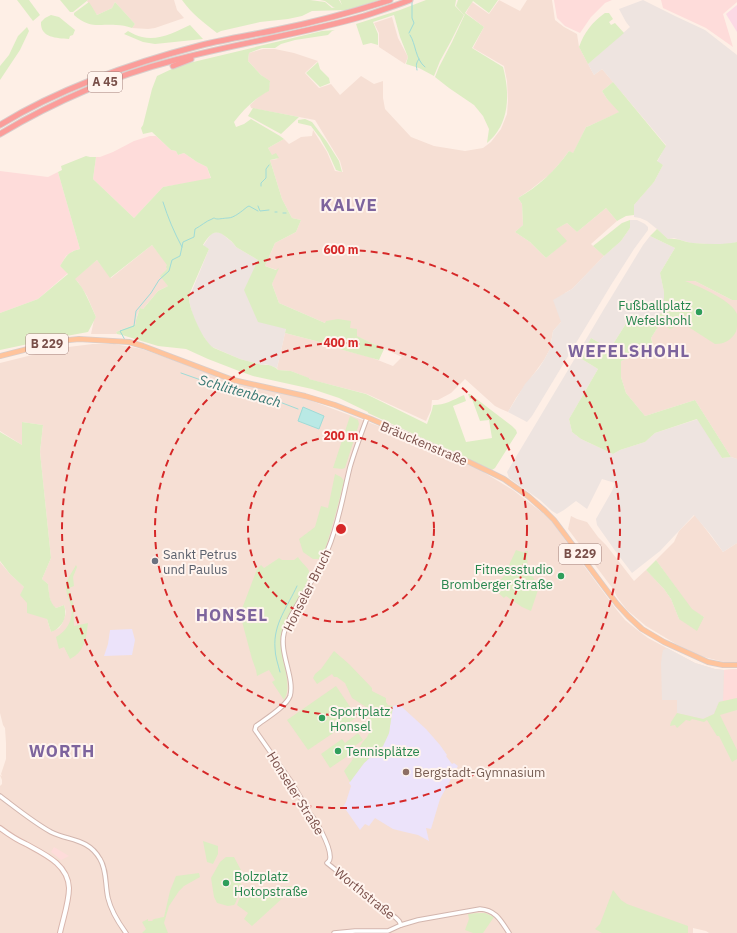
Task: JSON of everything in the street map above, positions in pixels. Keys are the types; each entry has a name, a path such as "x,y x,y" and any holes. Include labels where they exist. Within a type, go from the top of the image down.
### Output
{"highway":[{"name":"A 45","path":"0,125 37,104 84,83 142,62 210,43 278,30 327,18 390,0"},
{"name":"A 45","path":"0,134 26,118 59,102 98,85 144,69 205,52 364,16 410,0"},
{"path":"169,50 202,45"},
{"path":"173,66 205,52"}],"main road":[{"name":"Bräuckenstraße","path":"0,356 59,341 79,339 129,342 233,380 305,396 335,405 367,418 469,462 504,479 545,510 617,604 642,629 664,642 708,662 723,665 737,665"},
{"path":"0,828 52,859 59,864 65,874 68,884 68,896 60,933"}],"street":[{"name":"Honseler Bruch","path":"256,726 284,706 290,696 290,682 283,644 284,632 289,619 320,567 330,544 337,524 352,461 367,418"},
{"name":"Honseler Straße","path":"256,726 255,730 290,780 305,804 306,810 310,813 323,835 330,855 330,860 327,864"},
{"path":"0,796 46,829 55,834 82,842 94,851 100,858 103,865 111,909 126,933"},
{"name":"Worthstraße","path":"327,864 399,921 401,925"},
{"path":"334,933 388,931 418,920 480,909 486,909 492,912 498,917 509,933"}],"shaded area":[{"path":"174,0 177,10 184,18 155,28 132,28 135,24 115,2 112,8 97,15 87,1"},
{"path":"499,0 520,11 527,0 552,0 555,20 577,34 579,47 594,75 602,69 613,82 602,91 607,99 620,112 586,127 573,154 569,151 549,175 518,198 522,204 523,225 515,232 530,242 546,258 566,241 555,229 567,223 577,232 606,208 617,221 591,244 604,256 572,289 565,293 561,322 553,331 550,349 544,360 516,398 508,412 495,406 465,379 451,393 438,400 432,400 431,410 426,421 367,394 308,379 291,371 278,370 277,368 285,333 339,347 339,349 370,357 393,366 402,357 356,336 350,328 325,323 279,303 272,284 277,270 265,266 275,243 296,232 301,220 292,218 282,199 270,160 278,159 272,156 268,148 284,139 289,144 301,137 312,136 313,130 327,152 335,171 343,172 340,161 315,120 251,108 250,105 262,94 268,91 270,82 248,61 249,53 263,49 275,49 294,53 318,61 305,73 319,88 331,84 340,95 361,76 374,84 383,81 383,98 385,109 411,137 434,146 465,151 483,148 491,142 501,129 507,114 507,81 504,66 473,48 484,27 466,13 472,2 489,14"},
{"path":"554,0 612,0 605,3 591,17 580,33 565,26 557,18"},
{"path":"643,0 705,30 737,55 737,242 724,245 691,243 674,238 668,239 647,221 634,217 634,205 654,182 663,165 657,162 666,145 602,69 594,75 588,64 630,27 619,9"},
{"path":"661,0 737,0 737,2 723,14 733,47 706,28 663,8"},
{"path":"737,5 737,32 726,14"},
{"path":"392,17 398,38 408,57 405,64 379,47 379,33 374,23"},
{"path":"150,136 156,136 171,150 176,151 178,155 184,153 207,167 211,179 163,187 134,218 93,179 96,157 113,152 134,141"},
{"path":"0,171 48,177 58,172 80,249 73,251 66,256 60,266 68,273 38,299 0,313"},
{"path":"630,220 637,220 645,224 648,227 648,230 611,285 532,416 527,422 508,412 525,384 544,360 550,349 553,331 561,322 553,300 572,289 621,241 630,228"},
{"path":"217,232 221,233 236,247 258,260 286,329 277,368 266,364 262,365 240,359 210,346 200,331 193,316 189,298 209,249 203,246 211,234"},
{"path":"650,236 675,248 660,273 664,292 664,310 656,319 632,314 610,349 591,338 580,358 598,369 569,419 572,432 581,439 613,454 620,450 645,442 655,433 698,419 722,458 731,457 737,459 737,543 723,552 694,515 660,551 632,573 597,525 596,519 615,483 602,479 587,509 576,501 557,514 509,478 507,472 604,309"},
{"path":"152,245 168,265 168,286 158,291 142,310 141,308 138,313 136,324 116,332 117,334 91,334 96,317 87,296 78,282 74,279 97,260 111,278"},
{"path":"683,280 695,281 732,300 737,300 737,459 731,457 695,400 645,416 626,393 621,377 621,361 654,349 651,338 658,327 656,319"},
{"path":"93,344 114,344 142,349 234,382 304,398 394,432 480,470 513,490 544,514 553,523 616,609 625,620 636,629 648,638 695,663 715,669 737,669 737,933 709,933 693,928 693,933 0,933 0,786 2,784 2,780 0,775 2,776 1,774 6,759 6,743 5,728 0,713 0,562 24,587 47,619 51,632 59,628 62,624 66,612 64,605 56,608 52,606 48,584 42,579 51,558 40,452 43,425 22,422 22,445 0,431 0,363 60,348"},
{"path":"695,515 723,552 737,543 737,662 724,662 700,656 646,626 627,610 568,529 571,516 587,522 634,581 646,570 664,589 671,599 679,619 704,617 692,610 656,560 674,542 679,531"},
{"path":"132,629 135,640 132,655 104,656 110,630"},
{"path":"667,648 695,663 724,670 723,701 719,702 714,714 703,719 677,713 677,700 662,700 661,663 663,650"},
{"path":"737,669 737,698 723,701 724,670"},
{"name":"Bergstadt-Gymnasium","path":"397,705 402,707 426,729 440,745 452,764 454,763 458,766 440,799 431,829 426,828 429,841 418,835 393,829 375,818 369,826 365,824 360,830 346,810 342,809 351,786 349,783 364,763 383,746 389,733 393,706"},
{"path":"54,847 69,856 61,860 51,852"}],"green space":[{"path":"17,0 29,0 40,15 33,21"},
{"path":"60,0 88,0 73,12 70,12"},
{"path":"182,0 310,0 325,2 332,8 335,7 325,1 320,0 339,0 342,5 340,0 379,0 347,10 312,11 302,16 260,22 217,33 194,14"},
{"path":"426,0 456,0 455,6 464,15 440,61 434,76 419,68 406,64 408,57 400,37 394,15 373,22 378,34 378,45 371,43 363,45 356,24"},
{"path":"458,0 498,0 489,13 473,1 465,13 484,27 472,48 503,67 507,88 504,118 495,135 487,143 489,129 483,116 474,105 435,77 465,14 464,15 456,6"},
{"path":"89,2 97,15 112,8 115,2 135,24 132,28 120,25 94,25 85,22 74,15 74,13"},
{"path":"605,13 609,13 613,19 609,22 611,25 615,23 624,33 588,64 579,47 589,28"},
{"path":"51,15 59,17 75,30 69,39 50,36 43,31 41,22"},
{"path":"190,25 203,39 155,44 143,42 124,34 128,31 140,37 155,38 167,35"},
{"path":"27,27 29,31 20,50 0,80 0,66 9,55 18,36"},
{"path":"335,30 328,35 295,40 281,44 275,48 262,48 249,53 248,61 261,75 270,81 269,91 259,97 241,113 234,122 236,127 251,119 284,139 268,148 272,155 276,153 279,158 270,160 282,199 292,218 301,220 296,232 275,243 265,266 276,270 279,268 272,284 279,303 325,323 326,321 338,319 351,321 350,328 357,329 357,336 384,349 379,360 339,349 339,347 285,333 286,329 258,322 244,290 258,260 236,247 222,234 215,232 210,235 203,245 209,249 189,295 193,315 201,332 210,345 214,348 240,359 275,367 278,370 291,371 309,379 366,394 427,424 433,405 445,403 464,395 466,401 453,406 466,442 492,438 489,420 480,421 472,399 470,399 468,394 470,394 512,426 517,433 495,468 492,470 368,413 339,398 312,389 253,376 186,349 158,346 117,334 116,332 136,324 140,308 143,309 158,291 168,286 160,276 167,269 167,265 152,245 110,278 97,260 75,279 84,292 96,317 88,332 0,350 0,313 38,299 68,274 60,266 68,255 80,249 58,172 62,170 61,166 86,156 96,157 93,179 134,218 163,187 211,178 207,167 184,153 178,155 176,151 171,150 152,132 143,134 141,128 157,76 189,63 322,31"},
{"path":"318,62 320,69 329,78 330,83 320,87 306,73"},
{"path":"613,82 666,146 657,161 663,165 654,182 634,205 634,215 626,216 617,221 606,208 577,232 567,223 556,229 567,241 546,258 530,242 515,232 523,225 522,204 518,198 533,189 546,178 569,151 573,153 586,127 619,112 602,91"},
{"path":"253,108 299,117 281,134 248,116"},
{"path":"305,119 312,122 327,142 339,161 342,172 336,170 328,152 311,126 298,123 298,120"},
{"path":"630,220 630,228 621,241 604,256 593,246 622,223"},
{"path":"657,229 668,239 715,244 737,242 737,300 732,300 695,281 685,281 714,294 729,304 737,314 737,329 734,335 724,343 715,344 676,319 673,328 670,329 656,320 658,327 651,338 654,349 621,361 621,377 626,393 645,416 695,400 731,457 722,458 697,419 655,433 645,442 620,450 613,454 581,439 572,432 569,419 598,369 580,358 591,338 610,349 632,314 656,319 664,310 664,292 660,273 675,248 650,236"},
{"path":"350,416 358,420 359,424 345,468 333,468"},
{"path":"22,422 43,425 40,452 51,558 42,579 48,584 50,597 54,606 56,608 64,605 65,609 65,618 63,622 58,628 51,632 47,619 27,613 27,603 20,595 24,587 10,574 0,561 0,432 22,445"},
{"path":"335,474 341,477 344,481 338,506 325,549 319,559 313,559 303,552 299,539 315,527 321,506 328,508"},
{"path":"516,550 525,553 525,551 528,551 528,566 539,587 531,611 522,607 506,596 504,598 493,588 504,576"},
{"path":"298,557 309,570 309,576 283,627 281,634 282,652 287,678 287,694 284,700 272,682 275,680 269,670 257,676 240,614 257,569 261,565 264,568 279,558 282,560 294,560"},
{"path":"656,560 692,609 704,617 697,631 679,619 671,599 664,589 646,570"},
{"path":"76,565 77,567 73,577 74,586 69,588 73,603 74,626 88,623 82,648 79,653 70,659 64,647 59,649 56,637 69,624 72,610 66,584"},
{"path":"334,651 372,688 372,691 386,698 388,705 393,706 389,733 383,746 364,763 350,782 344,771 370,731 369,713 366,707 352,698 345,683 337,677 334,677 332,674 317,684 313,678"},
{"name":"Sportplatz Honsel","path":"336,686 357,717 308,750 287,720"},
{"path":"737,698 737,710 720,715 737,750 737,759 732,762 719,736 717,736 707,720 704,722 692,719 690,721 686,720 677,728 675,725 670,726 677,713 703,719 714,714 719,702"},
{"name":"Tennisplätze","path":"358,733 363,740 349,750 352,753 330,768 321,754 342,739 345,743"},
{"path":"203,841 218,846 218,854 213,864 207,862"},
{"name":"Bolzplatz Hotopstraße","path":"226,857 234,857 242,872 240,891 235,904 228,906 217,903 214,897 211,878 220,862"},
{"path":"199,873 200,877 184,886 169,906 164,923 168,933 142,933 146,929 142,922 148,919 148,921 153,921 152,920 156,918 164,917 170,891 176,876"},
{"path":"293,886 296,888 287,894 252,926 244,919 248,913 237,905 242,892"},
{"path":"613,890 621,900 627,904 688,926 688,933 602,933 595,929 600,924"},
{"path":"485,913 494,917 483,933 473,933 465,930 469,919 468,914"}],"water":[{"path":"303,407 324,416 319,429 298,421"}],"waterway":[{"path":"409,33 414,23 412,18 412,1"},
{"path":"410,35 417,56 425,67"},
{"path":"417,70 416,64 419,59"},
{"path":"261,186 261,183 266,178 266,169 269,165"},
{"path":"163,202 171,225 182,247"},
{"path":"125,340 120,331 134,326 136,311 151,293 159,280 169,271 172,260 180,256 183,242 194,237 195,229 214,218 219,219 233,217 249,206 258,211"},
{"path":"258,206 260,211 269,210"},
{"name":"Schlittenbach","path":"181,373 218,386 264,396 298,409"},
{"path":"280,672 275,651 276,631 297,586"}],"place":[{"name":"Fußballplatz Wefelshohl","path":"699,312"},
{"name":"Sankt Petrus und Paulus","path":"155,561"},
{"name":"Fitnessstudio Bromberger Straße","path":"561,576"},
{"name":"Sportplatz Honsel","path":"322,718"},
{"name":"Tennisplätze","path":"338,751"},
{"name":"Bergstadt-Gymnasium","path":"406,772"},
{"name":"Bolzplatz Hotopstraße","path":"226,883"}],"district":[{"name":"KALVE","path":"349,205"},
{"name":"WEFELSHOHL","path":"629,351"},
{"name":"HONSEL","path":"232,615"},
{"name":"WORTH","path":"62,751"}]}
